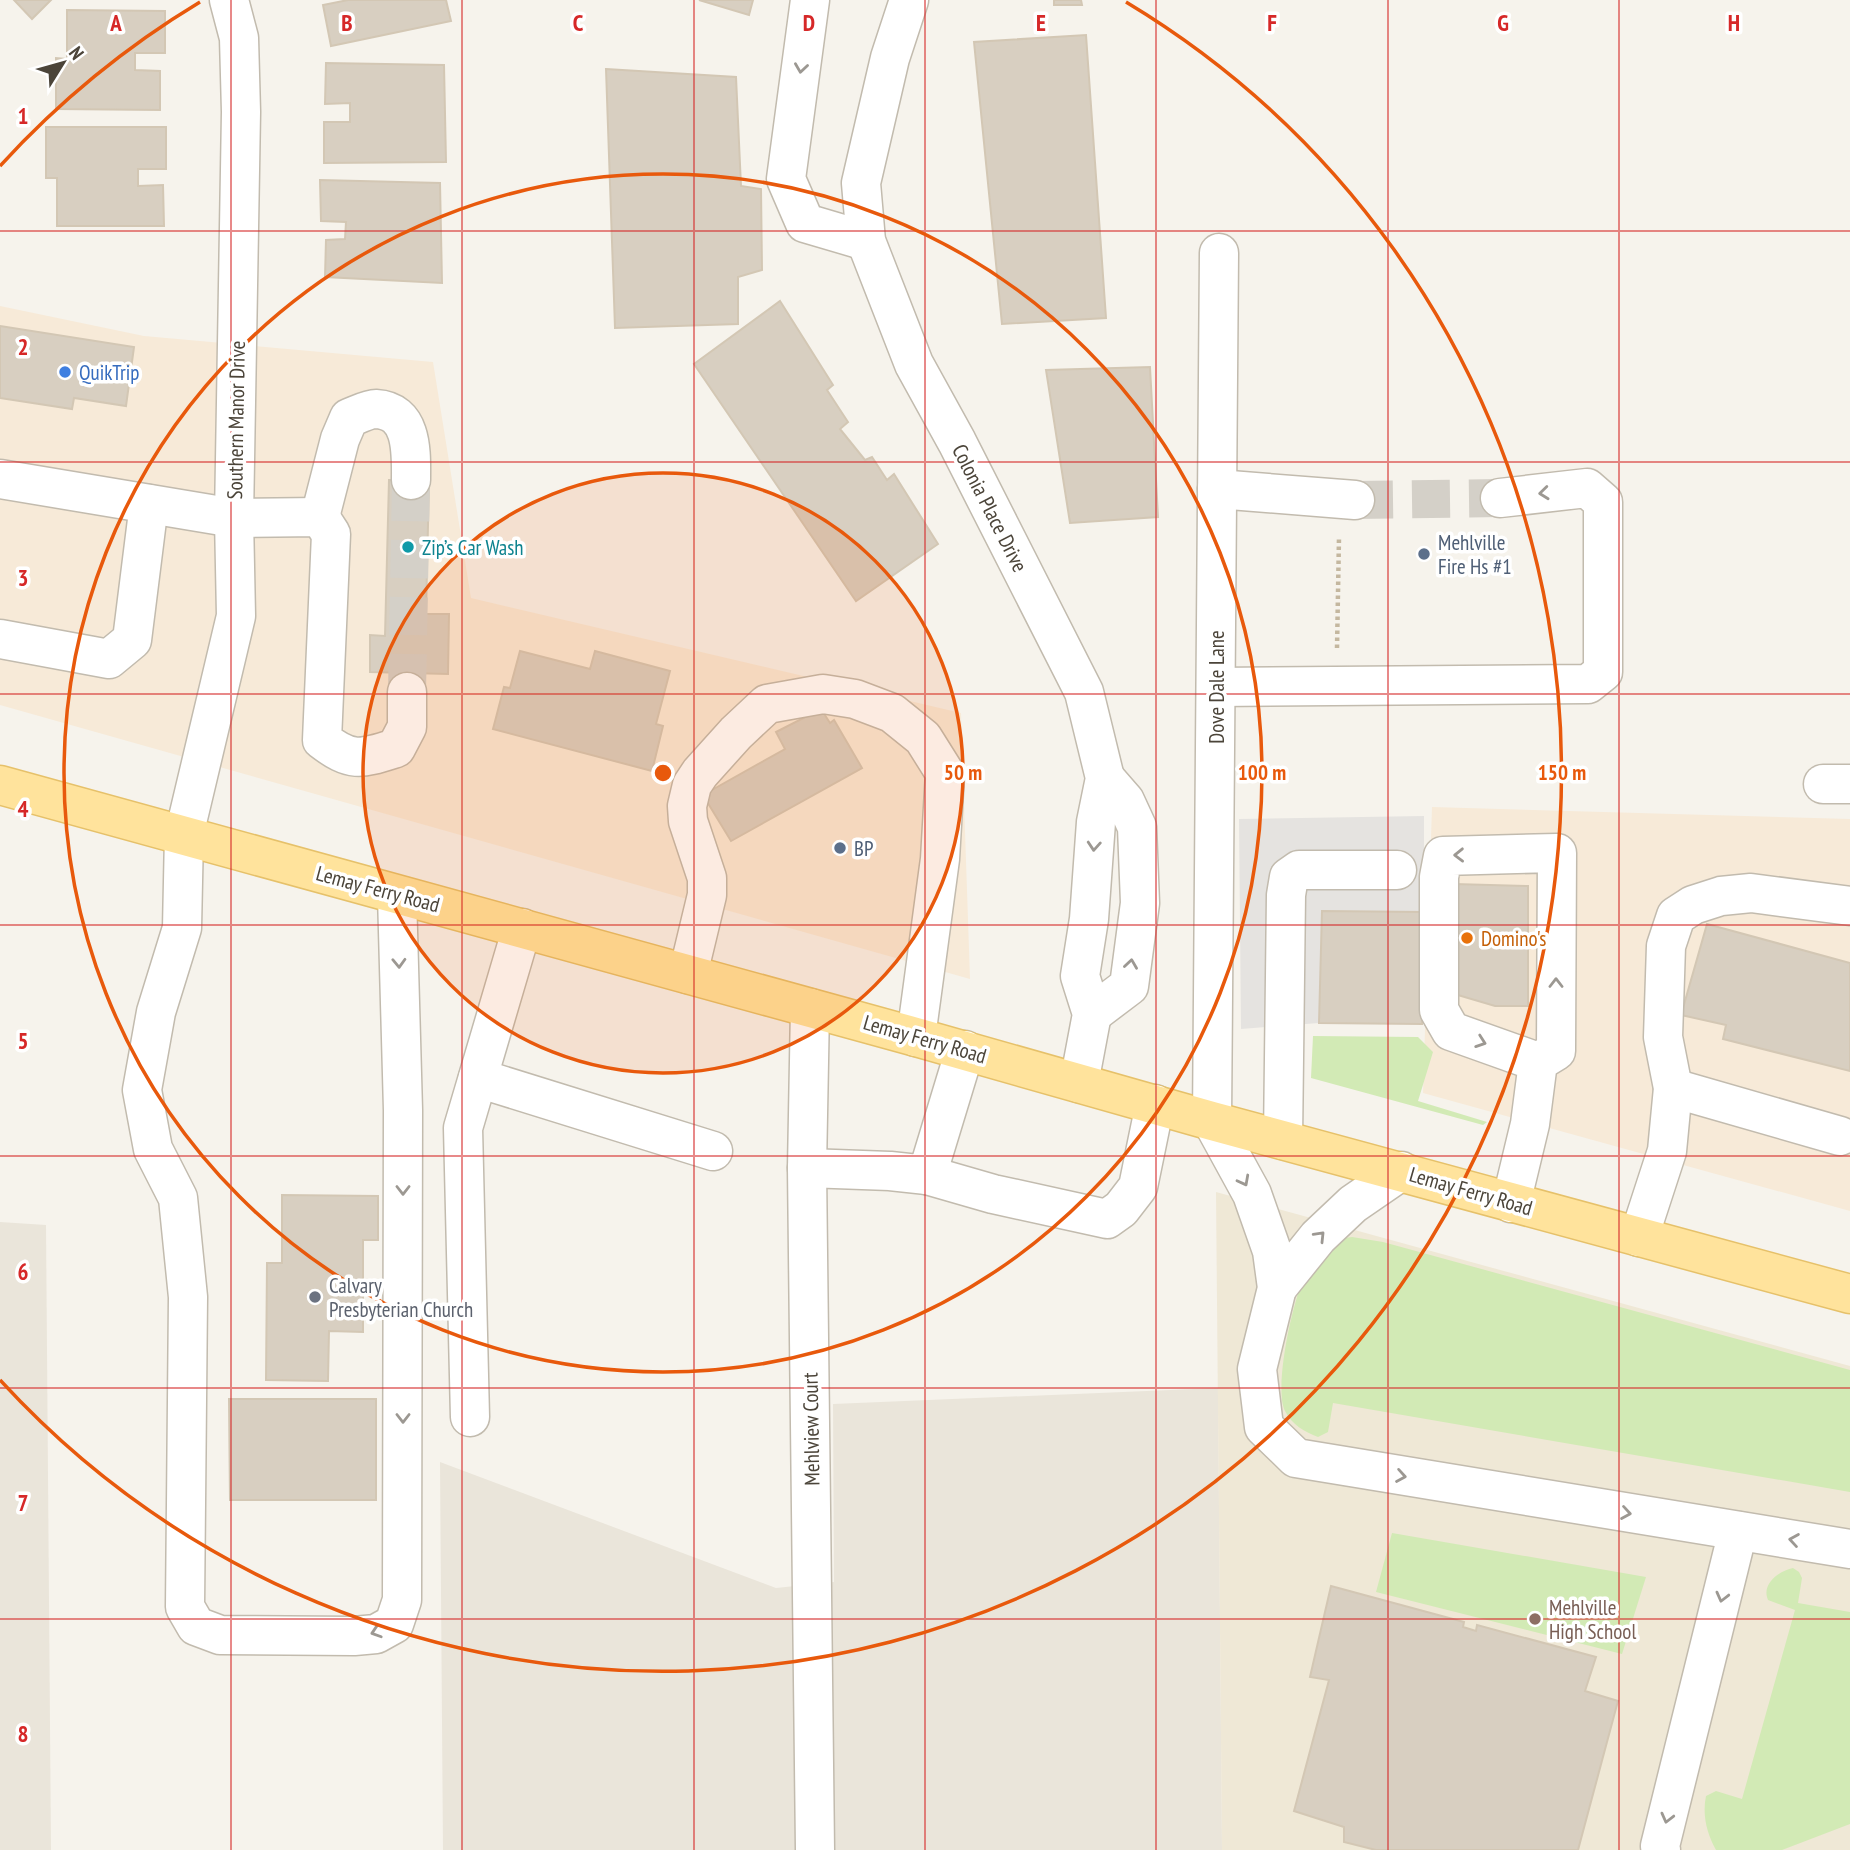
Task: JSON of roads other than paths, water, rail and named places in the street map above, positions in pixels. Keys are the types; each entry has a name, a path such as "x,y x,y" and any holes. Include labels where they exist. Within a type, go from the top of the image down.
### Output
{"main road":[{"name":"Lemay Ferry Road","path":"0,785 810,1007 1212,1121 1850,1294"}],"street":[{"name":"Southern Manor Drive","path":"229,0 239,38 241,112 234,518 236,616 184,835 182,928 156,1012 142,1090 153,1149 178,1198 188,1297 185,1607 196,1626 220,1635 376,1634 394,1625 402,1600 403,1110 397,895"},
{"path":"810,0 786,180 805,223 866,242"},
{"name":"Colonia Place Drive","path":"909,0 890,58 861,183 866,242 914,364 957,442 1084,692 1105,778 1096,822 1089,919 1080,976 1092,1014 1079,1083"},
{"name":"Dove Dale Lane","path":"1212,1121 1219,253"},
{"path":"407,692 407,727 396,748 365,758 340,754 322,740 331,534 320,517 349,418 375,409 395,415 408,432 412,445 411,481"},
{"path":"0,479 234,518 320,517"},
{"path":"1216,687 1588,684 1603,672 1603,502 1587,488 1500,498"},
{"path":"1217,489 1335,498"},
{"path":"0,639 109,659 132,640 149,504"},
{"path":"688,974 708,895 708,878 688,821 687,806 692,785 736,733 767,704 823,694 855,699 892,713 923,738 945,773 940,859 916,1037"},
{"name":"Colonia Place Drive","path":"1092,1014 1129,986 1140,903 1136,827 1125,801 1105,778"},
{"path":"1511,1203 1547,1056 1557,853 1443,856 1439,877 1439,1010 1451,1031 1547,1056"},
{"path":"1283,1140 1286,895 1289,877 1299,870 1397,870"},
{"path":"1639,1237 1667,1151 1673,1088 1663,1037 1666,946 1676,916 1692,905 1721,896 1751,893 1850,905"},
{"path":"470,1417 463,1128 522,928"},
{"name":"Mehlview Court","path":"810,1007 807,1168 815,1850"},
{"path":"927,1175 965,1051"},
{"path":"478,1079 713,1151"},
{"path":"1673,1088 1840,1136"},
{"path":"807,1168 927,1175 993,1194 1107,1219 1121,1209 1138,1187 1154,1104"},
{"path":"1212,1121 1252,1194 1272,1251 1277,1288 1257,1370 1265,1427 1296,1458 1850,1549"},
{"path":"1277,1288 1318,1237 1339,1217 1401,1171"},
{"path":"1661,1850 1738,1531"}],"tunnel":[{"path":"407,692 411,480"},
{"path":"1355,500 1500,498"}],"place":[{"name":"QuikTrip","path":"65,372"},
{"name":"Zip’s Car Wash","path":"408,547"},
{"name":"Mehlville Fire Hs #1","path":"1424,554"},
{"name":"BP","path":"840,848"},
{"name":"Domino's","path":"1467,938"},
{"name":"Calvary Presbyterian Church","path":"315,1297"},
{"name":"Mehlville High School","path":"1535,1619"}]}
